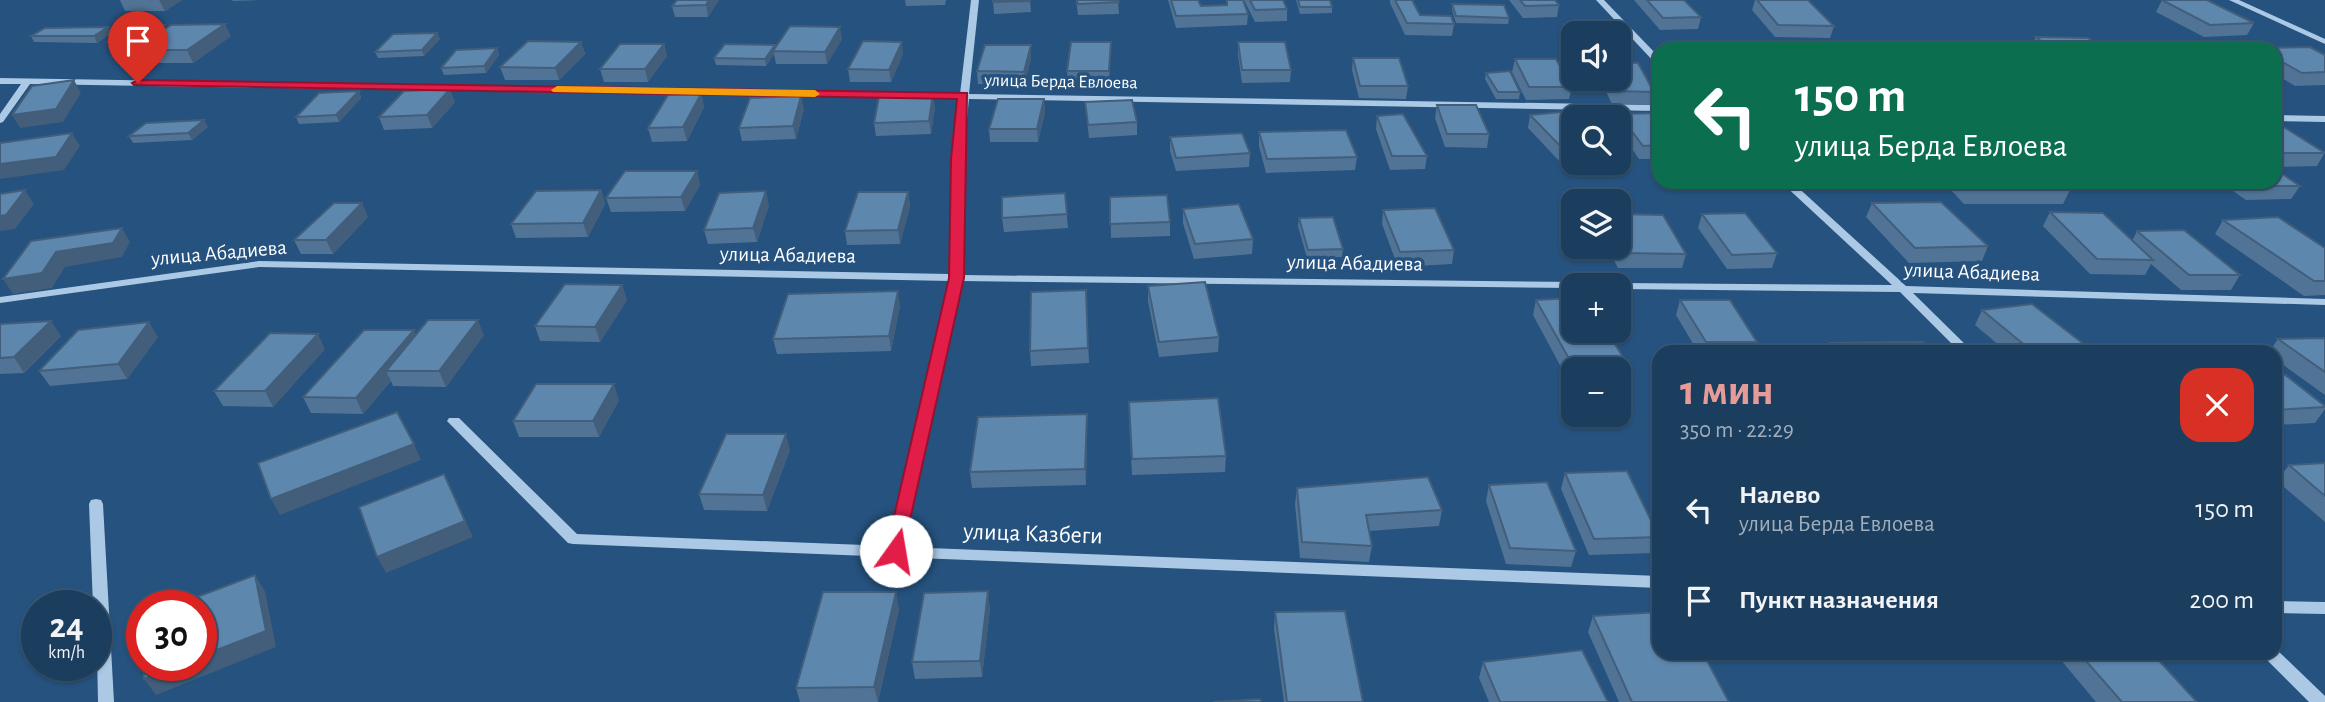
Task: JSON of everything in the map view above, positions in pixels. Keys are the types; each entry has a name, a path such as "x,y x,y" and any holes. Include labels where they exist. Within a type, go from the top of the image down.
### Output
{"street":[{"path":"896,551 956,278 958,159 975,0"},
{"path":"1600,0 1652,55"},
{"path":"2233,0 2325,43"},
{"name":"улица Берда Евлоева","path":"0,81 1652,108"},
{"path":"0,120 28,81"},
{"path":"2282,118 2325,119"},
{"path":"1794,189 1960,345"},
{"name":"улица Абадиева","path":"0,300 259,264 956,278 1561,285"},
{"name":"улица Абадиева","path":"1631,286 1903,289 2325,302"},
{"name":"улица Казбеги","path":"454,421 573,539 1652,582"},
{"path":"96,505 106,702"},
{"path":"2282,607 2325,608"},
{"path":"2278,660 2320,702"}],"building":[{"path":"677,0 709,0 706,5 672,6"},
{"path":"1030,0 1030,1 993,2"},
{"path":"1077,0 1118,0 1119,2 1078,4"},
{"path":"1171,0 1198,0 1201,6 1227,5 1227,0 1243,0 1248,14 1176,16"},
{"path":"1250,0 1283,0 1287,9 1255,10"},
{"path":"1298,0 1330,0 1332,7 1300,7"},
{"path":"1395,0 1412,0 1420,15 1451,16 1454,24 1407,23"},
{"path":"1520,0 1555,0 1559,5 1525,6"},
{"path":"1647,0 1684,0 1701,17 1663,18"},
{"path":"1757,0 1808,0 1834,26 1778,25"},
{"path":"2162,0 2207,0 2254,23 2210,25"},
{"path":"1452,4 1504,5 1509,18 1456,16"},
{"path":"225,24 187,50 130,50 171,25"},
{"path":"134,25 164,25 139,41 108,42"},
{"path":"790,26 840,27 825,52 773,51"},
{"path":"108,27 94,36 31,36 45,28"},
{"path":"437,33 422,50 375,52 393,34"},
{"path":"2036,37 2088,38 2093,42 2042,42"},
{"path":"528,41 581,42 555,68 500,67"},
{"path":"863,41 902,42 889,70 848,69"},
{"path":"1071,42 1111,42 1109,71 1067,71"},
{"path":"1238,42 1285,42 1291,70 1242,70"},
{"path":"620,44 664,44 645,69 600,69"},
{"path":"725,44 775,45 765,59 714,58"},
{"path":"985,45 1031,45 1024,72 977,71"},
{"path":"2310,47 2325,55 2325,72 2302,73 2282,62 2282,48"},
{"path":"497,48 484,66 441,68 456,50"},
{"path":"1353,58 1399,58 1408,86 1360,86"},
{"path":"1515,59 1556,59 1561,68 1561,87 1529,87"},
{"path":"1631,63 1638,63 1652,92 1615,91 1631,91"},
{"path":"1510,71 1520,92 1498,92 1486,73"},
{"path":"74,80 56,109 12,115 32,86"},
{"path":"450,89 427,115 379,117 404,91"},
{"path":"359,91 336,115 296,117 319,93"},
{"path":"701,94 683,127 648,128 668,95"},
{"path":"933,94 929,121 874,123 879,96"},
{"path":"801,96 793,126 739,128 750,98"},
{"path":"998,99 1044,99 1037,129 989,129"},
{"path":"1132,100 1137,122 1088,125 1085,102"},
{"path":"1437,105 1476,105 1489,134 1447,134"},
{"path":"1561,112 1561,147 1530,115"},
{"path":"1652,113 1652,145 1643,146 1631,130 1631,114"},
{"path":"1403,114 1427,156 1392,156 1377,116"},
{"path":"204,120 188,133 129,136 146,123"},
{"path":"2282,126 2325,153 2282,153"},
{"path":"1346,130 1357,157 1267,159 1259,132"},
{"path":"72,133 56,157 0,164 0,143"},
{"path":"1242,133 1250,153 1176,158 1170,137"},
{"path":"625,171 697,171 681,197 606,198"},
{"path":"2282,174 2300,186 2282,186"},
{"path":"1969,189 2070,190 1970,190"},
{"path":"25,190 6,215 0,216 0,194"},
{"path":"601,190 583,223 511,224 536,191"},
{"path":"766,191 753,228 704,230 719,193"},
{"path":"858,192 908,192 898,230 845,231"},
{"path":"1065,193 1067,214 1002,218 1002,197"},
{"path":"1167,195 1170,222 1110,224 1110,197"},
{"path":"1941,202 1988,246 1915,248 1872,203"},
{"path":"334,203 362,203 326,240 294,240"},
{"path":"1239,204 1253,239 1195,244 1183,209"},
{"path":"1435,208 1454,250 1400,252 1383,210"},
{"path":"2050,212 2103,213 2153,260 2097,259"},
{"path":"1745,213 1777,253 1732,255 1702,214"},
{"path":"1631,214 1663,215 1686,254 1631,253"},
{"path":"1333,217 1343,249 1308,250 1299,218"},
{"path":"2278,217 2325,248 2325,281 2314,281 2223,220"},
{"path":"122,228 113,243 56,252 42,273 3,279 31,241"},
{"path":"2184,230 2240,275 2189,275 2137,231"},
{"path":"1205,282 1219,337 1159,342 1148,286"},
{"path":"565,284 622,285 595,327 535,326"},
{"path":"1086,290 1088,348 1030,351 1031,292"},
{"path":"898,291 889,336 773,339 788,294"},
{"path":"1561,299 1561,343 1614,343 1623,357 1568,357 1536,300"},
{"path":"1680,300 1730,300 1757,342 1706,342"},
{"path":"2032,304 2085,345 2024,345 1982,310"},
{"path":"428,320 478,320 439,371 386,371"},
{"path":"51,321 14,357 0,358 0,324"},
{"path":"149,322 118,364 39,371 78,330"},
{"path":"364,330 414,330 356,398 303,397"},
{"path":"270,333 318,334 265,391 214,391"},
{"path":"2325,338 2325,372 2278,339"},
{"path":"1923,342 1925,345 1832,345 1830,343"},
{"path":"2282,372 2325,406 2282,410"},
{"path":"536,384 614,384 593,421 513,421"},
{"path":"1218,398 1226,456 1132,459 1129,402"},
{"path":"397,412 414,444 271,499 258,463"},
{"path":"1087,414 1085,469 970,472 978,417"},
{"path":"726,434 786,434 763,495 699,494"},
{"path":"2325,463 2325,496 2289,465"},
{"path":"1627,471 1652,523 1652,537 1594,539 1565,473"},
{"path":"444,474 465,521 377,557 359,507"},
{"path":"1428,477 1442,510 1366,515 1372,546 1302,542 1297,488"},
{"path":"1547,482 1576,551 1510,548 1489,485"},
{"path":"255,575 266,631 217,650 215,590"},
{"path":"988,591 980,661 912,662 924,593"},
{"path":"823,592 896,592 874,687 796,688"},
{"path":"1345,611 1363,702 1287,702 1275,612"},
{"path":"1652,612 1652,660 1707,660 1729,702 1632,702 1593,616"},
{"path":"1582,650 1608,702 1500,702 1483,662"},
{"path":"2085,660 2158,660 2197,702 2122,702"},
{"path":"1260,699 1261,702 1213,702"}],"slow traffic":[{"path":"557,90 815,94"}],"route":[{"path":"138,83 963,96 958,159 956,278 896,551"}]}
